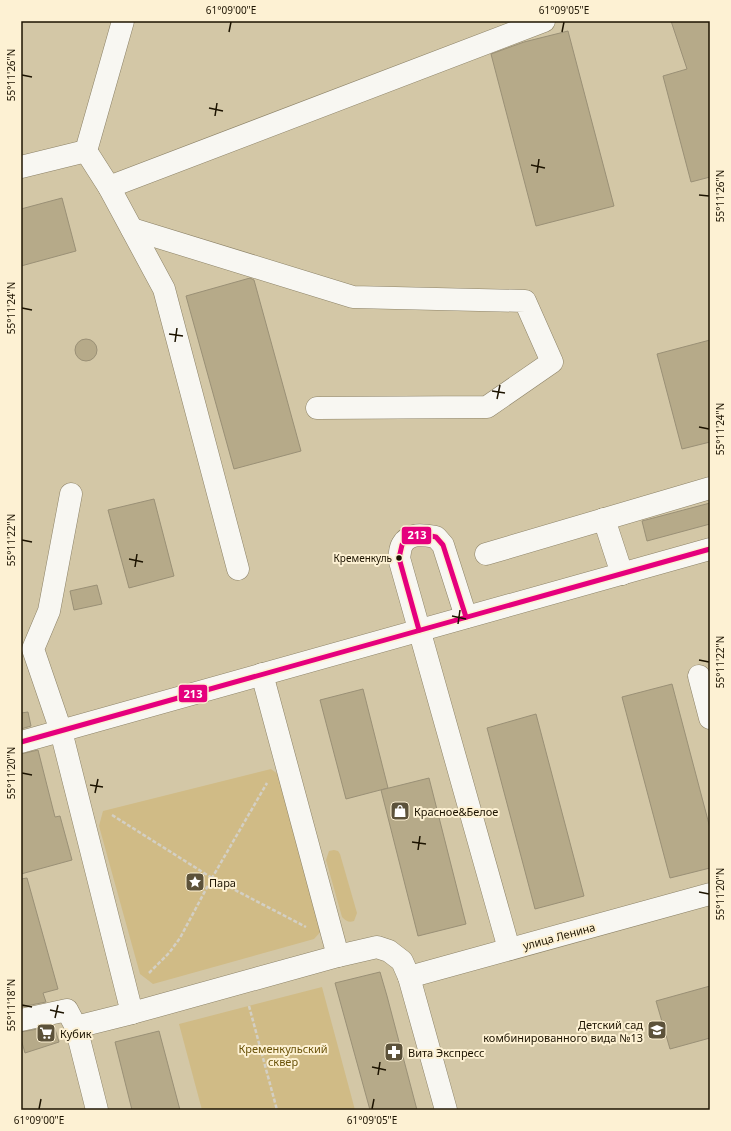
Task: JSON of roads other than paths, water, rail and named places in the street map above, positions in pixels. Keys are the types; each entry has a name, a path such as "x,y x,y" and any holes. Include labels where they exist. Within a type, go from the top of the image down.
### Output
{"street":[{"path":"123,21 86,151 109,187 164,289 238,569"},
{"path":"109,187 544,21"},
{"path":"21,167 86,151"},
{"path":"132,229 353,297 524,302 552,362 487,408 317,408"},
{"path":"486,554 710,488"},
{"path":"71,494 49,611 33,649 61,731 132,1013"},
{"path":"604,519 622,574"},
{"path":"466,617 442,545 436,537 421,534 408,538 402,545 399,558 510,949"},
{"path":"21,742 710,549"},
{"path":"262,674 338,956"},
{"path":"699,676 710,718"},
{"name":"улица Ленина","path":"408,977 710,894"},
{"path":"76,1027 338,956 377,947 389,951 402,961 408,977 446,1110"},
{"path":"21,1020 67,1010 76,1027 97,1110"}],"place":[{"name":"Кременкуль","path":"399,558"},
{"name":"Красное&Белое","path":"400,811"},
{"name":"Пара","path":"195,882"},
{"name":"Детский сад комбинированного вида №13","path":"657,1030"},
{"name":"Кубик","path":"46,1033"},
{"name":"Вита Экспресс","path":"394,1052"}],"park label":[{"name":"Кременкульский сквер","path":"283,1054"}]}
